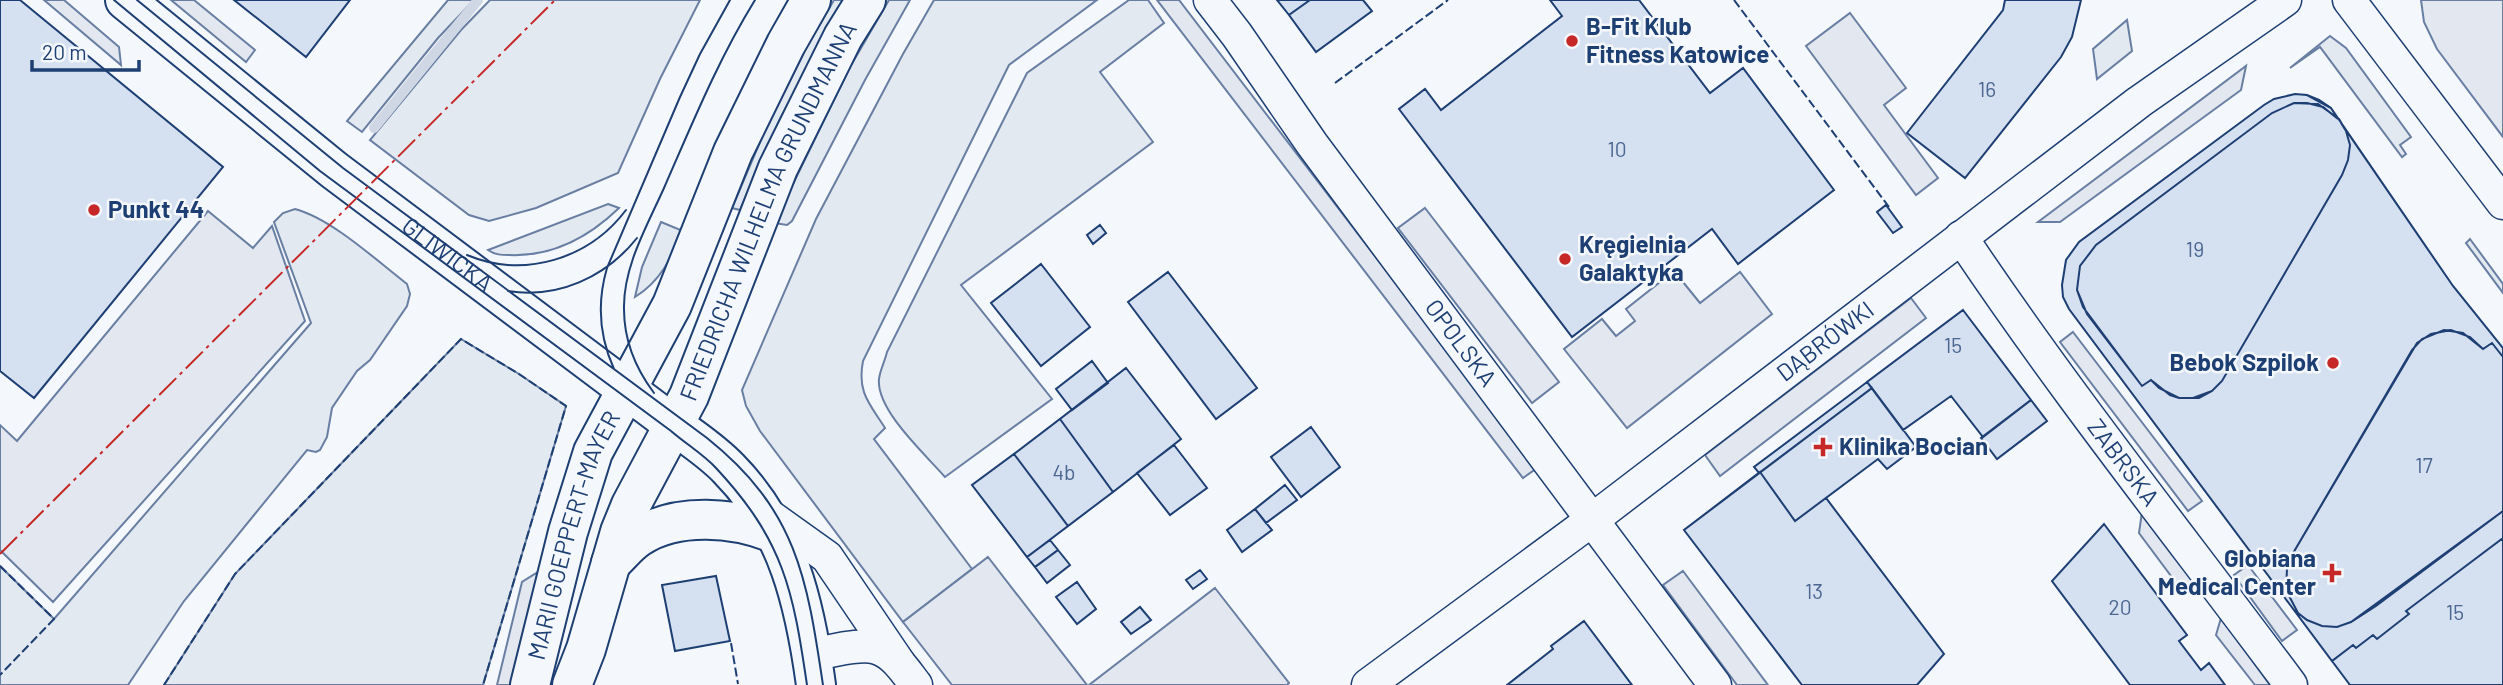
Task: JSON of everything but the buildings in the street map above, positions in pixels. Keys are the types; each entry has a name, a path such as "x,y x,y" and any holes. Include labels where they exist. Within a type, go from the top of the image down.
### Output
{"main road":[{"name":"GLIWICKA","path":"125,0 334,170 729,469 747,489 770,523 790,564 804,614 814,671"},
{"name":"FRIEDRICHA WILHELMA GRUNDMANNA","path":"626,389 681,286 733,152 786,44 811,0"},
{"name":"FRIEDRICHA WILHELMA GRUNDMANNA","path":"674,425 695,382 749,237 778,169 843,37 866,0"},
{"name":"MARII GOEPPERT-MAYER","path":"530,685 568,532 588,466 607,422 626,389"},
{"name":"MARII GOEPPERT-MAYER","path":"572,685 631,505 674,425"},
{"name":"GLIWICKA","path":"611,563 638,537 667,524 681,521 770,523"}],"street":[{"name":"OPOLSKA","path":"1210,0 1311,144 1715,685"},
{"name":"DĄBRÓWKI","path":"1368,685 1592,520 2139,103 2285,0"},
{"path":"2349,0 2503,203"},
{"name":"ZABRSKA","path":"1961,237 2001,298 2291,685"},
{"name":"GLIWICKA","path":"770,523 827,557 908,674"},
{"name":"GLIWICKA","path":"814,671 841,648 877,647 908,674"}],"shaded area":[{"path":"44,0 64,0 119,47 121,65"},
{"path":"171,0 194,0 255,50 246,62"},
{"path":"448,0 474,0 438,38 362,132 347,121"},
{"path":"490,0 700,0 660,79 618,173 536,208 489,221 469,215 370,140 461,30"},
{"path":"834,0 844,0 780,119 740,210 732,208 769,121"},
{"path":"889,0 910,0 792,221 787,225 774,223 850,67"},
{"path":"934,0 1097,0 1009,65 863,361 863,389 869,404 885,428 874,439 972,569 903,622 760,431 746,406 742,390 816,219"},
{"path":"1129,0 1148,0 1164,23 1100,72 1153,142 961,285 1052,399 945,477 903,431 885,404 879,379 887,352 1027,73"},
{"path":"1157,0 1179,0 1537,468 1523,478"},
{"path":"2421,0 2503,0 2503,137 2437,49 2424,22"},
{"path":"1850,13 1906,88 1884,105 1938,178 1916,195 1806,46"},
{"path":"2127,20 2132,51 2097,79 2093,49"},
{"path":"2330,36 2346,48 2411,137 2400,145 2406,154 2402,157 2320,47 2290,68"},
{"path":"2246,66 2241,90 2060,222 2038,222"},
{"path":"608,204 619,208 583,236 555,249 525,255 501,255 488,250"},
{"path":"1425,208 1559,382 1532,403 1398,228"},
{"path":"295,209 324,222 353,241 407,284 410,294 407,306 370,360 357,371 332,408 327,437 320,450 307,450 184,601 128,685 0,685 0,566 54,619 311,323 274,222 283,213"},
{"path":"208,211 253,248 272,226 305,321 53,602 0,550 0,425 17,441"},
{"path":"661,222 683,231 658,276 635,297 642,267"},
{"path":"2470,239 2503,284 2503,293 2466,243"},
{"path":"1674,271 1700,303 1740,272 1772,314 1627,428 1564,349 1602,319 1616,336 1635,321 1626,309"},
{"path":"1911,298 1926,318 1720,476 1705,455"},
{"path":"2073,332 2202,501 2188,511 2060,342"},
{"path":"461,339 566,406 483,685 164,685 235,574"},
{"path":"2142,512 2197,586 2177,584 2139,533"},
{"path":"988,557 1087,685 952,685 903,622"},
{"path":"2248,565 2297,630 2282,641 2234,575"},
{"path":"1683,571 1768,685 1737,685 1663,585"},
{"path":"538,572 510,685 497,685 522,582"},
{"path":"1215,588 1289,683 1287,685 1089,685"},
{"path":"2221,618 2270,685 2255,685 2216,635"}],"waterway":[{"path":"374,128 478,0"}],"tram line":[{"path":"114,0 320,171 711,463 757,519 782,568 796,621 807,685"},
{"path":"137,0 343,168 707,438 737,465 761,492 793,548 811,611 823,685"},
{"path":"614,369 605,344 601,319 607,268 680,97 730,0"},
{"path":"654,393 637,364 626,332 624,309 627,278 644,232 706,92 755,0"},
{"path":"467,255 511,265 554,260 594,241 626,210"},
{"path":"508,291 545,292 580,282 611,264 637,238"}],"fence":[{"path":"1335,83 1448,0"},
{"path":"1734,0 1889,207"},
{"path":"164,685 235,574 461,339 566,406 483,685"},
{"path":"0,566 54,619 0,675"},
{"path":"731,643 738,684"}],"power":[{"path":"0,554 555,0"}],"place":[{"name":"B-Fit Klub Fitness Katowice","path":"1572,41"},
{"name":"Punkt 44","path":"94,210"},
{"name":"Kręgielnia Galaktyka","path":"1565,259"},
{"name":"Bebok Szpilok","path":"2333,363"},
{"name":"Klinika Bocian","path":"1823,447"},
{"name":"Globiana Medical Center","path":"2332,573"}]}
